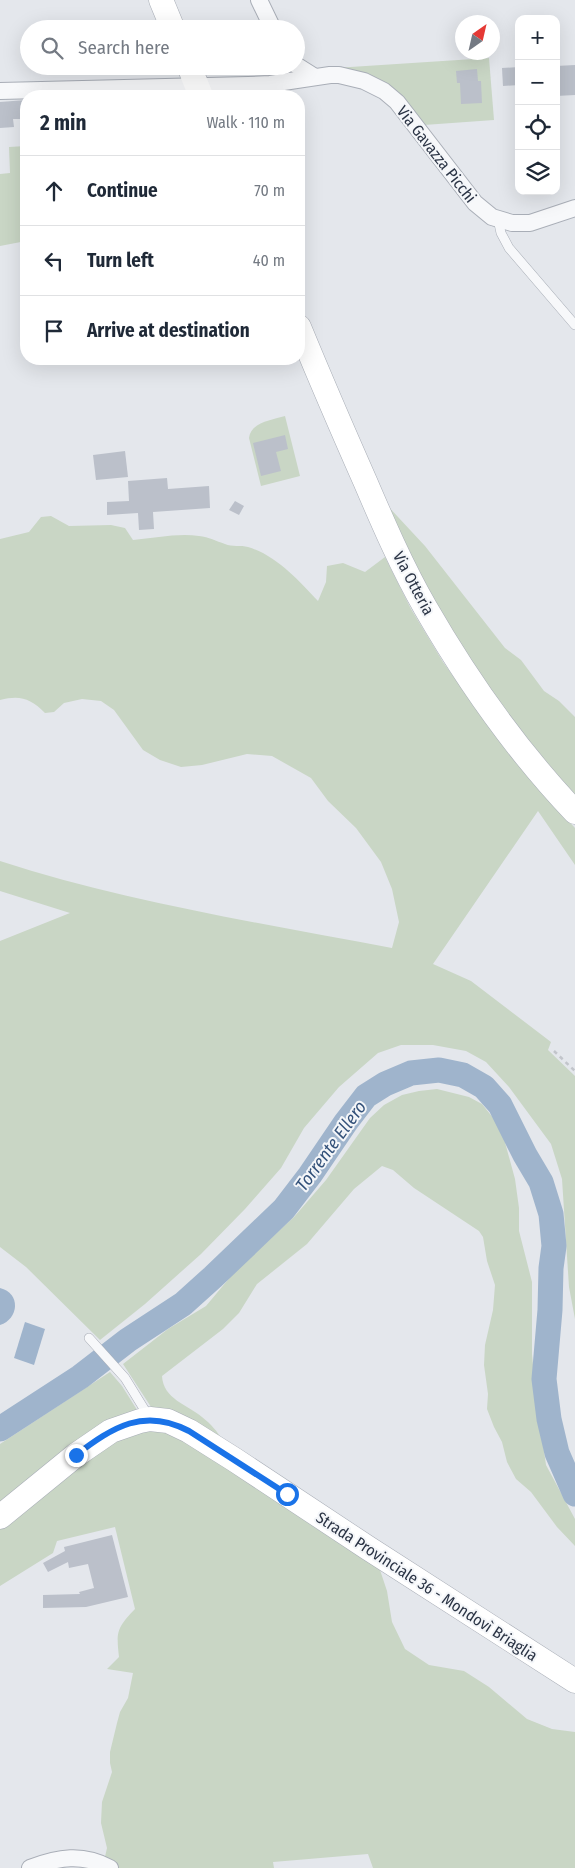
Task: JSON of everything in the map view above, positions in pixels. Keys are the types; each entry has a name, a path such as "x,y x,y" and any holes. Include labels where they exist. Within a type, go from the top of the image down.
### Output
{"street":[{"path":"161,0 169,20"},
{"path":"259,0 269,20"},
{"path":"305,71 315,77"},
{"name":"Via Gavazza Picchi","path":"24,90 196,83 270,84 330,74 348,76 376,87 391,96 412,120 479,207 498,219 512,223 530,223 575,208"},
{"name":"Via Gavazza Picchi","path":"0,91 20,90"},
{"name":"Via Otteria","path":"305,341 399,558 425,607 480,693 515,742 575,812"},
{"path":"0,1517 90,1444 119,1428 150,1419"},
{"name":"Strada Provinciale 36 - Mondovì Briaglia","path":"150,1419 168,1422 197,1436 575,1682"},
{"path":"30,1868 53,1860 70,1858 91,1860 110,1868"}],"lane":[{"path":"498,219 501,233 509,248 575,325"},
{"path":"89,1338 125,1378 150,1419"}],"path":[{"path":"554,1051 575,1071"}],"green space":[{"path":"458,60 489,60 494,120 424,125 335,68"},
{"path":"20,146 20,242 0,246 0,174 10,173 9,147"},
{"path":"285,416 300,476 261,486 249,438 254,428 258,425"},
{"path":"385,503 425,546 505,648 521,660 544,691 559,701 575,717 575,798 559,781 475,670 429,592"},
{"path":"51,516 69,526 111,525 125,528 133,540 191,535 206,537 228,545 248,547 259,551 278,563 295,577 318,601 326,582 327,566 343,563 365,572 385,557 411,609 443,662 478,711 546,796 575,828 575,865 538,811 433,964 471,981 551,1042 548,1050 575,1076 575,1319 569,1287 562,1179 551,1144 509,1087 486,1062 466,1051 433,1045 401,1045 378,1053 339,1087 304,1128 281,1168 245,1209 201,1254 145,1304 100,1340 26,1267 0,1247 0,941 70,913 0,891 0,861 145,900 392,948 399,922 392,889 381,862 356,828 328,801 311,778 272,756 247,754 202,765 181,767 160,760 143,750 114,710 101,701 82,699 64,703 54,712 45,713 24,699 0,700 0,539 29,532 41,517"},
{"path":"437,1089 469,1097 482,1104 494,1119 503,1135 515,1179 519,1208 519,1231 532,1282 532,1354 546,1465 575,1519 575,1546 557,1527 531,1492 516,1479 507,1462 502,1442 487,1409 488,1394 484,1365 485,1345 493,1310 495,1285 487,1261 483,1237 479,1231 414,1188 393,1170 382,1166 354,1189 307,1244 257,1284 239,1313 223,1329 162,1376 163,1384 171,1396 205,1420 214,1428 223,1441 153,1410 123,1364 168,1329 206,1306 237,1269 294,1217 326,1180 370,1118 384,1105 402,1095"},
{"path":"110,1372 122,1386 139,1413 0,1506 0,1444"},
{"path":"145,1427 176,1435 379,1567 387,1591 392,1622 405,1649 429,1665 464,1671 489,1687 527,1719 552,1729 575,1732 575,1868 373,1868 368,1854 273,1862 274,1868 116,1868 104,1861 107,1848 101,1823 102,1802 112,1772 110,1752 120,1712 128,1698 133,1673 107,1669 119,1657 119,1630 135,1609 115,1527 57,1541 53,1553 0,1586 0,1527 85,1457"}],"water":[{"path":"0,1288 12,1295 15,1306 11,1317 0,1325"},
{"path":"25,1322 45,1329 34,1365 14,1358"}],"building":[{"path":"575,65 575,95 560,96 560,66"},
{"path":"515,67 515,85 503,86 502,68"},
{"path":"477,69 478,81 481,81 482,103 461,104 460,83 457,83 456,71"},
{"path":"20,100 20,119 13,119 14,127 0,128 0,102"},
{"path":"285,435 288,449 276,452 281,471 261,476 253,443"},
{"path":"125,451 128,477 96,480 93,455"},
{"path":"167,478 168,489 209,486 210,508 153,512 154,529 139,530 138,513 107,515 107,502 129,501 128,481"},
{"path":"235,501 244,506 239,515 229,510"},
{"path":"112,1535 128,1597 86,1607 43,1608 43,1595 80,1594 79,1592 94,1588 88,1564 69,1568 68,1562 48,1572 43,1563 65,1551 64,1547"}],"waterway":[{"name":"Torrente Ellero","path":"0,1429 80,1377 128,1340 183,1304 213,1277 284,1209 366,1096 385,1084 411,1073 439,1070 463,1075 484,1087 500,1105 541,1182 551,1214 554,1246 544,1379 549,1419 557,1453 575,1494"}],"route":[{"path":"76,1455 111,1431 131,1423 150,1419 158,1420 177,1425 189,1431 287,1494"}]}
